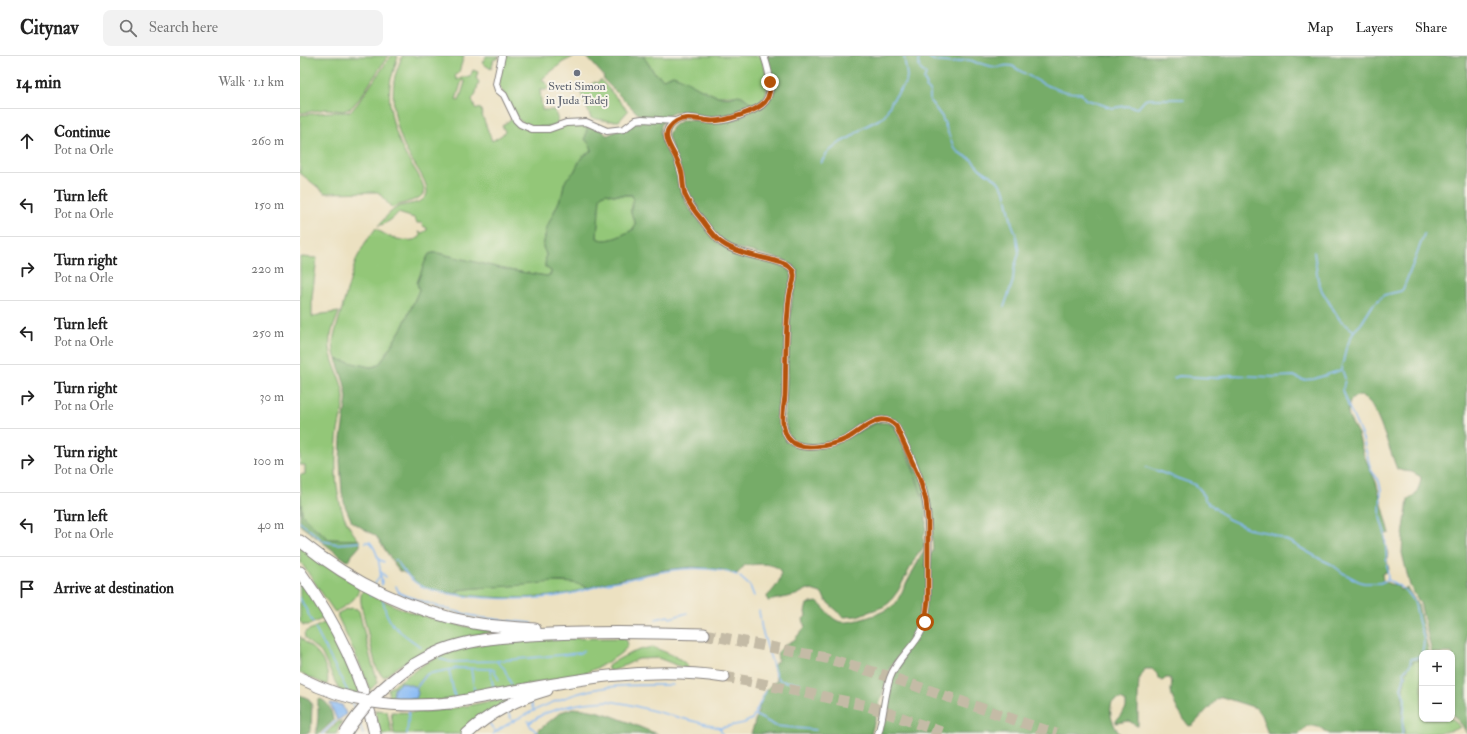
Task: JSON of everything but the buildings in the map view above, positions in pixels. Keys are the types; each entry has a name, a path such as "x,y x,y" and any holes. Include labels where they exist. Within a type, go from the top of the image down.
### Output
{"highway":[{"path":"300,541 334,567 364,584 408,605 448,617 489,625 567,632"},
{"path":"300,572 330,616 342,639 358,676 367,702 375,734"},
{"path":"345,734 358,714 377,693 398,675 438,652 472,642 506,636 567,632 704,634"},
{"path":"300,678 337,694 377,704 404,706 450,703 577,679 617,675 652,673 694,674 724,677"},
{"path":"467,734 492,715 517,702 577,679"}],"street":[{"path":"502,56 496,88 504,95 516,120 520,124 540,130 549,129 566,123 586,122 607,131 624,129 636,120 642,119 675,121 684,118 711,121 724,120 735,117 762,105 767,98 770,88 769,74 764,56"},
{"path":"675,121 666,133 667,139 679,165 685,194 706,225 721,242 727,246 782,263 793,270 794,274 788,312 783,415 783,425 788,439 800,446 822,446 848,438 879,420 892,422 896,426 920,479 926,501 928,521 928,612 922,631 918,638 898,660 894,669 887,688 878,734"}],"green space":[{"path":"300,56 388,56 360,98 351,108 343,111 326,109 302,113 300,112"},
{"path":"391,56 398,56 391,79 390,89 390,108 394,127 405,154 421,180 424,190 423,194 414,200 392,208 378,192 325,193 300,173 300,115 328,112 347,112 352,110"},
{"path":"402,56 464,56 459,72 455,76 457,80 464,77 470,77 473,70 478,72 476,78 479,82 475,96 472,99 475,108 481,109 492,141 502,135 505,131 502,126 512,118 526,129 570,124 585,124 587,128 585,139 592,150 581,158 574,172 564,184 562,195 547,227 543,247 546,254 545,267 551,271 551,274 547,276 508,270 438,253 429,254 417,283 419,290 403,326 381,362 376,366 370,367 336,359 333,345 334,336 356,260 365,243 376,228 392,237 405,240 417,239 421,236 419,232 422,233 427,230 422,223 417,223 414,218 398,213 394,218 378,226 387,215 398,207 424,199 427,191 424,180 402,142 395,114 393,95 395,76","holes":["462,80 465,82 459,101 456,100"]},
{"path":"486,56 499,56 498,59 494,59 491,69 482,63"},
{"path":"503,56 575,56 563,62 542,79 549,87 546,90 540,90 542,110 554,110 558,120 555,125 530,127 519,120 498,84"},
{"path":"586,56 643,56 654,72 663,79 673,75 714,95 722,97 742,96 755,106 741,113 720,119 685,116 683,113 678,112 670,114 664,120 660,133 678,170 686,203 718,243 783,266 792,273 784,353 781,418 789,443 829,446 874,424 882,422 892,425 899,435 922,494 925,506 926,529 923,538 923,549 918,553 898,591 889,603 883,607 857,616 844,617 827,602 821,593 808,589 796,595 768,601 767,596 777,584 781,574 780,570 776,567 764,564 745,565 737,574 722,570 693,567 664,570 588,588 573,583 557,582 466,589 458,590 457,594 444,592 422,586 406,574 399,571 376,536 352,522 345,506 342,493 340,461 341,438 347,398 344,382 336,359 370,367 376,366 381,362 403,326 419,290 417,283 429,254 438,253 508,270 547,276 551,274 551,271 545,267 546,254 543,247 547,227 562,195 567,178 574,172 581,158 592,150 585,139 587,128 585,124 602,130 606,135 608,135 635,122 640,123 641,115 637,113 604,80 603,75","holes":["606,193 613,195 632,195 633,201 631,213 635,221 635,226 634,229 621,236 601,240 597,238 600,198"]},
{"path":"643,56 761,56 767,77 767,90 765,96 755,106 742,96 716,96 673,75 663,79 654,72"},
{"path":"767,56 1467,56 1467,734 1455,717 1455,650 1431,650 1420,603 1410,586 1402,553 1408,500 1414,496 1418,490 1421,477 1412,472 1397,469 1374,410 1365,398 1358,396 1354,397 1349,403 1349,418 1358,434 1363,453 1376,482 1390,533 1386,534 1384,540 1388,554 1387,559 1389,570 1382,574 1383,581 1397,585 1400,590 1407,588 1418,605 1428,650 1419,650 1419,660 1410,664 1404,681 1402,698 1404,734 1329,734 1319,727 1307,726 1299,734 1268,734 1261,715 1256,708 1222,697 1217,699 1193,725 1189,726 1175,705 1171,691 1172,683 1170,678 1166,678 1162,681 1152,669 1145,669 1139,680 1138,726 1129,721 1116,723 1126,708 1126,702 1119,699 1112,702 1112,719 1120,734 877,734 893,674 904,657 901,653 890,667 871,734 751,734 763,697 771,685 777,681 773,666 778,660 777,653 785,645 794,640 805,627 803,619 806,616 805,612 807,604 817,602 835,619 843,622 859,620 877,614 892,607 896,603 922,554 925,552 926,567 933,551 931,524 903,436 886,418 838,440 825,444 800,444 789,436 786,428 785,417 790,315 797,271 793,266 784,260 733,247 721,240 694,205 686,190 668,136 670,130 675,124 683,120 735,120 770,99"},
{"path":"601,80 628,111 619,121 591,118 580,91"},
{"path":"606,193 613,195 632,195 633,200 631,213 635,224 634,229 621,236 601,240 597,238 599,198"},
{"path":"300,257 317,258 312,297 312,317 339,312 330,338 331,353 341,383 344,398 338,431 336,459 337,488 344,515 350,528 358,539 356,540 329,539 314,527 302,514 300,475 305,474 305,465 300,465"},
{"path":"300,495 302,514 314,527 329,539 358,539 360,541 360,546 352,555 350,560 347,561 300,525"},
{"path":"300,546 359,587 357,595 354,599 335,612 300,561"},
{"path":"300,578 326,617 309,625 303,625 300,621"},
{"path":"549,582 579,583 588,588 556,595 523,598 457,594 457,590"},
{"path":"364,589 395,606 428,618 497,632 466,637 437,646 409,660 384,677 376,667 362,609 361,596"},
{"path":"352,608 359,611 378,682 370,690 337,615 344,610"},
{"path":"328,621 362,696 339,690 322,654 305,638 305,632"},
{"path":"300,636 319,655 324,663 328,676 327,685 300,673"},
{"path":"623,638 626,639 628,644 621,653 615,657 599,667 580,675 442,700 389,701 388,689 429,661 459,648 522,639","holes":["426,675 417,690 394,689 401,682 416,687"]},
{"path":"653,647 682,660 688,667 686,669 658,658 638,659 613,671 608,670 608,666 624,657"},
{"path":"1419,660 1419,722 1455,721 1460,727 1442,732 1404,734 1402,698 1404,681 1410,664"},
{"path":"300,695 309,699 312,704 311,730 309,733 300,734"},
{"path":"509,697 511,698 462,734 394,734 391,712 436,711"},
{"path":"320,699 326,702 330,707 333,721 319,734 316,734 318,701"},
{"path":"573,708 606,714 658,734 534,734 561,712"},
{"path":"375,710 387,711 392,734 380,734"},
{"path":"342,721 336,734 325,734 338,722"}],"water":[{"path":"401,682 416,687 418,693 416,699 397,698 393,696 394,689"},
{"path":"330,703 342,705 346,714 337,720"}],"waterway":[{"path":"821,163 827,153 841,142 851,137 864,127 884,117 892,101 906,82 907,76 904,56"},
{"path":"915,56 919,59 918,62 920,69 926,74 924,80 927,85 926,87 930,91 930,101 942,117 954,148 971,159 980,169 997,180 1005,191 1012,224 1016,234 1019,253 1014,269 1013,281 1004,307"},
{"path":"919,56 928,57 937,62 954,63 969,60 993,67 1007,65 1012,66 1053,88 1071,93 1081,93 1085,99 1112,108 1126,106 1138,108 1145,100 1148,99 1184,99"},
{"path":"1423,650 1424,637 1418,621 1416,606 1411,596 1404,589 1388,580 1385,534 1380,517 1381,490 1379,481 1371,470 1363,439 1343,390 1345,378 1341,367 1346,348 1354,331 1361,324 1373,305 1384,295 1401,291 1403,289 1424,234"},
{"path":"1314,252 1318,280 1322,291 1340,320 1354,331"},
{"path":"1174,378 1179,376 1214,378 1231,375 1273,377 1294,376 1302,380 1314,379 1341,370"},
{"path":"1146,467 1196,485 1202,492 1205,500 1228,519 1253,530 1270,533 1292,543 1331,564 1343,573 1358,581 1364,583 1380,583 1387,580"},
{"path":"300,522 323,541 337,544 360,542"},
{"path":"365,542 370,542 376,552 382,585"},
{"path":"378,559 384,562"},
{"path":"394,560 396,560 411,579 424,587 456,595 516,599 554,597 610,582 681,569 709,569 737,575"},
{"path":"380,571 386,577"},
{"path":"375,584 380,575"},
{"path":"740,577 750,586 754,596"},
{"path":"396,586 399,593 439,607 483,618 532,623"},
{"path":"300,598 313,623"},
{"path":"383,600 391,623 401,633 421,647"},
{"path":"759,611 762,630 776,676 781,681 800,683"},
{"path":"656,619 668,616 670,618 687,613"},
{"path":"315,628 348,692"},
{"path":"440,659 451,662 496,661 580,653 584,650"},
{"path":"1402,734 1405,699 1401,688 1405,676 1404,671 1410,665 1411,659 1419,656"},
{"path":"497,662 504,668 511,684"},
{"path":"416,688 427,674 458,668 494,670 499,680"},
{"path":"471,669 475,695"},
{"path":"490,669 494,691"},
{"path":"449,670 455,698"},
{"path":"493,734 527,714 553,702 579,693 601,688 622,686 673,685"},
{"path":"529,723 543,714 564,707 584,703 608,701 627,704 720,728 744,723 752,719 766,691"},
{"path":"530,701 534,711"},
{"path":"352,703 355,711"},
{"path":"407,734 409,709"},
{"path":"507,711 513,722"},
{"path":"755,715 776,726 816,730"},
{"path":"322,734 337,720"},
{"path":"528,721 531,727 539,734"},
{"path":"359,722 363,734"},
{"path":"489,723 495,731"},
{"path":"720,728 722,734"}],"tunnel":[{"path":"704,634 826,658 884,675 1056,734"},
{"path":"724,677 868,706 947,734"}],"place":[{"name":"Sveti Simon in Juda Tadej","path":"577,73"}],"route":[{"path":"770,82 769,94 766,101 757,108 724,120 711,121 695,118 680,119 675,121 668,129 666,133 667,139 679,165 685,194 689,202 697,214 721,242 736,250 782,263 793,270 794,280 790,293 788,312 783,415 783,425 788,439 800,446 822,446 848,438 871,423 879,420 892,422 896,426 920,479 926,501 928,521 928,612 925,622"}]}
